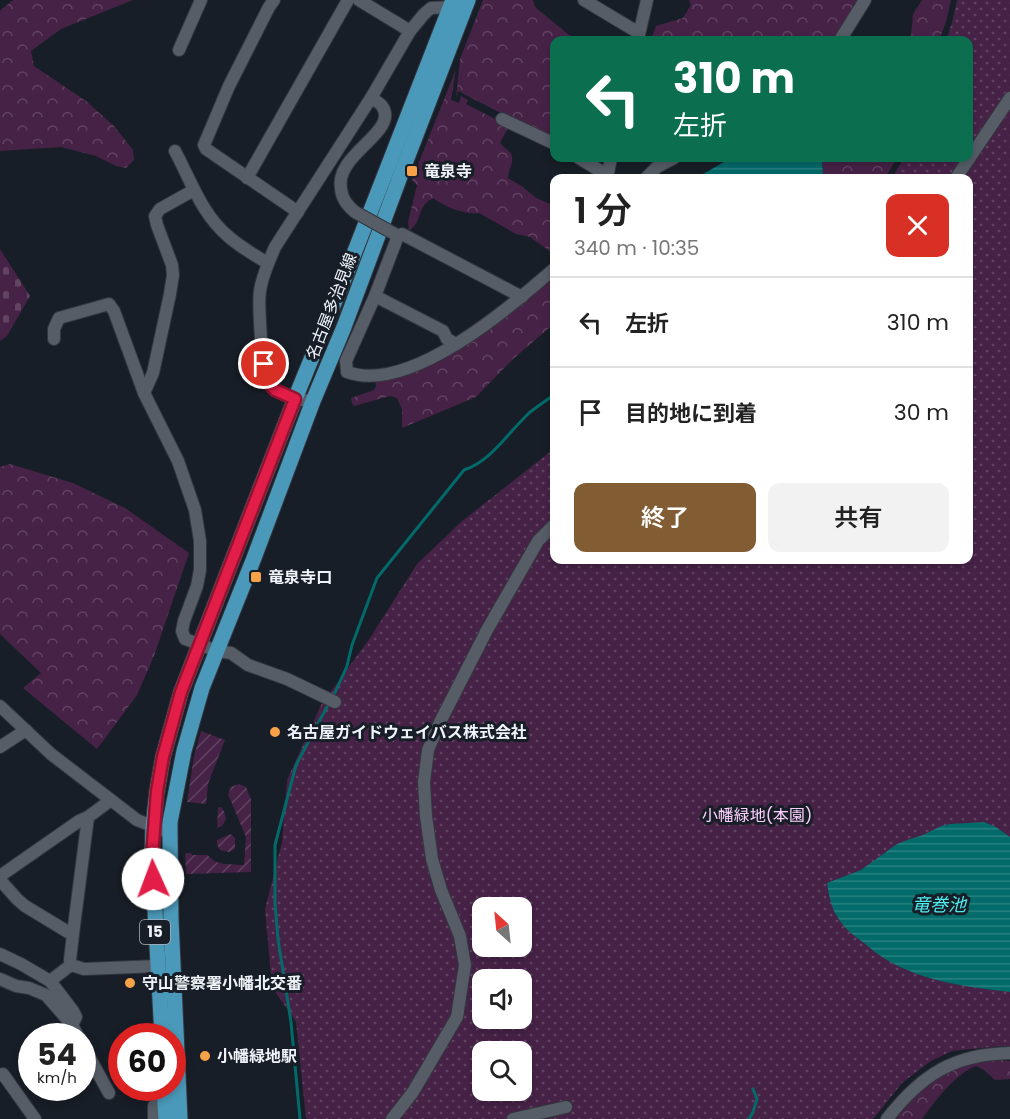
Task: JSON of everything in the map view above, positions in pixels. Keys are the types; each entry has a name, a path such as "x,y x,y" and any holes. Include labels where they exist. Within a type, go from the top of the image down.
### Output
{"main road":[{"name":"名古屋多治見線","path":"180,1119 171,920 170,827 177,782 190,729 202,688 344,327 468,0"},
{"name":"名古屋多治見線","path":"161,1023 152,856 153,824 163,757 171,724 181,692 295,399 452,3"}],"street":[{"path":"178,50 201,0"},
{"path":"274,0 229,86 204,145 247,178 298,212"},
{"path":"247,178 348,0"},
{"path":"360,0 410,31"},
{"path":"584,0 637,36"},
{"path":"638,36 647,0"},
{"path":"842,36 865,0"},
{"path":"313,401 295,399 275,390 266,380 259,310 260,290 267,263 371,98 410,31 430,8 452,3"},
{"path":"371,98 382,106 385,114 383,125 348,162 342,172 340,183 342,196 347,206 396,234 402,234 522,297"},
{"path":"973,154 1010,98"},
{"path":"502,118 550,142"},
{"path":"175,151 208,215 229,237 267,263"},
{"path":"585,162 603,174"},
{"path":"650,174 666,162"},
{"path":"144,393 153,373 172,275 172,265 155,216 160,209 194,190"},
{"path":"396,234 375,296 346,361 347,372 359,376 395,372 420,363 456,344 476,332 522,297 550,272"},
{"path":"375,296 443,331 447,339 456,344"},
{"path":"54,339 54,328 59,318 109,304 117,319 144,393 178,461 195,510 200,540 200,570 197,586 184,621 182,631 185,639 217,651 231,653 248,665 287,679 335,702"},
{"path":"392,1119 413,1092 458,1017 465,965 460,936 441,890 429,842 424,782 428,750 487,630 538,541 550,529"},
{"path":"0,706 51,753 137,820 170,827"},
{"path":"0,747 26,730"},
{"path":"73,934 25,906 0,878 111,800"},
{"path":"71,965 88,817"},
{"path":"0,954 50,981 73,1011 76,1023"},
{"path":"71,965 84,969 158,966"},
{"path":"50,981 71,965"},
{"path":"0,980 46,995 69,1023"},
{"path":"887,1119 903,1099 944,1067 968,1058 1010,1053"},
{"path":"96,1069 108,1091"},
{"path":"0,1075 3,1074 35,1119"},
{"path":"154,1119 154,1106 165,1111"},
{"path":"513,1119 566,1107"}],"green space":[{"path":"13,0 133,0 61,29 31,51 34,66 86,101 114,126 133,150 134,160 126,168 116,166 96,156 61,147 0,151 0,11"},
{"path":"483,0 533,0 535,7 569,35 574,36 550,36 550,138 458,91 456,98 460,59"},
{"path":"689,0 861,0 838,36 652,36 656,26 683,18 691,5"},
{"path":"922,0 951,0 941,36 911,36 913,14"},
{"name":"小幡緑地(本園)","path":"957,0 1010,0 1010,1047 952,1051 931,1061 903,1082 873,1119 306,1119 296,1022 272,987 265,909 282,842 287,780 321,705 370,638 417,564 461,522 550,452 550,564 973,564 973,174 894,174 902,162 973,162 973,36 947,36"},
{"path":"456,69 451,100 459,103 461,96 468,100 466,104 509,126 500,143 512,157 508,178 536,198 550,204 550,251 530,237 516,234 479,213 455,210 433,198 424,206 416,223 409,231 408,222 417,185 412,180"},
{"path":"822,162 895,162 887,174 823,174"},
{"path":"0,249 30,296 7,336 0,341"},
{"path":"550,277 550,327 513,359 476,397 402,428 402,409 397,398 390,396 354,406 352,403 351,398 374,390 375,380 403,375"},
{"path":"10,464 73,483 125,508 189,553 154,656 137,695 97,749 23,688 41,673 0,634 0,467"},
{"path":"201,731 225,740 208,784 206,804 187,802 194,756"},
{"path":"239,784 246,787 251,799 251,872 186,874 186,853 207,855 216,862 224,864 244,865 246,837 228,795 231,787"},
{"path":"221,807 226,819 222,826 217,828 218,808"},
{"path":"231,834 235,838 235,849 229,852 220,850 217,840"},
{"path":"992,1059 1010,1061 1010,1079 995,1080 976,1066 953,1082 922,1119 896,1119 915,1096 946,1072 973,1062"}],"water":[{"path":"724,162 822,162 823,174 703,174"},
{"name":"竜巻池","path":"984,822 1010,837 1010,992 957,985 905,969 875,952 850,932 838,918 832,906 827,883 861,870 897,844 941,826"}],"waterway":[{"path":"333,697 347,666 352,645 377,578 464,470 491,454 528,414 550,398"},
{"path":"300,1119 291,1022 278,939 275,903 275,845 296,765 329,703"},
{"path":"749,1119 757,1099 753,1089"}],"place":[{"name":"竜泉寺","path":"412,171"},
{"name":"竜泉寺口","path":"256,577"},
{"name":"名古屋ガイドウェイバス株式会社","path":"275,732"},
{"name":"守山警察署小幡北交番","path":"130,983"},
{"name":"小幡緑地駅","path":"205,1056"}],"route":[{"path":"153,879 153,827 157,791 163,757 181,692 295,399 275,390 266,380 264,364"}]}
